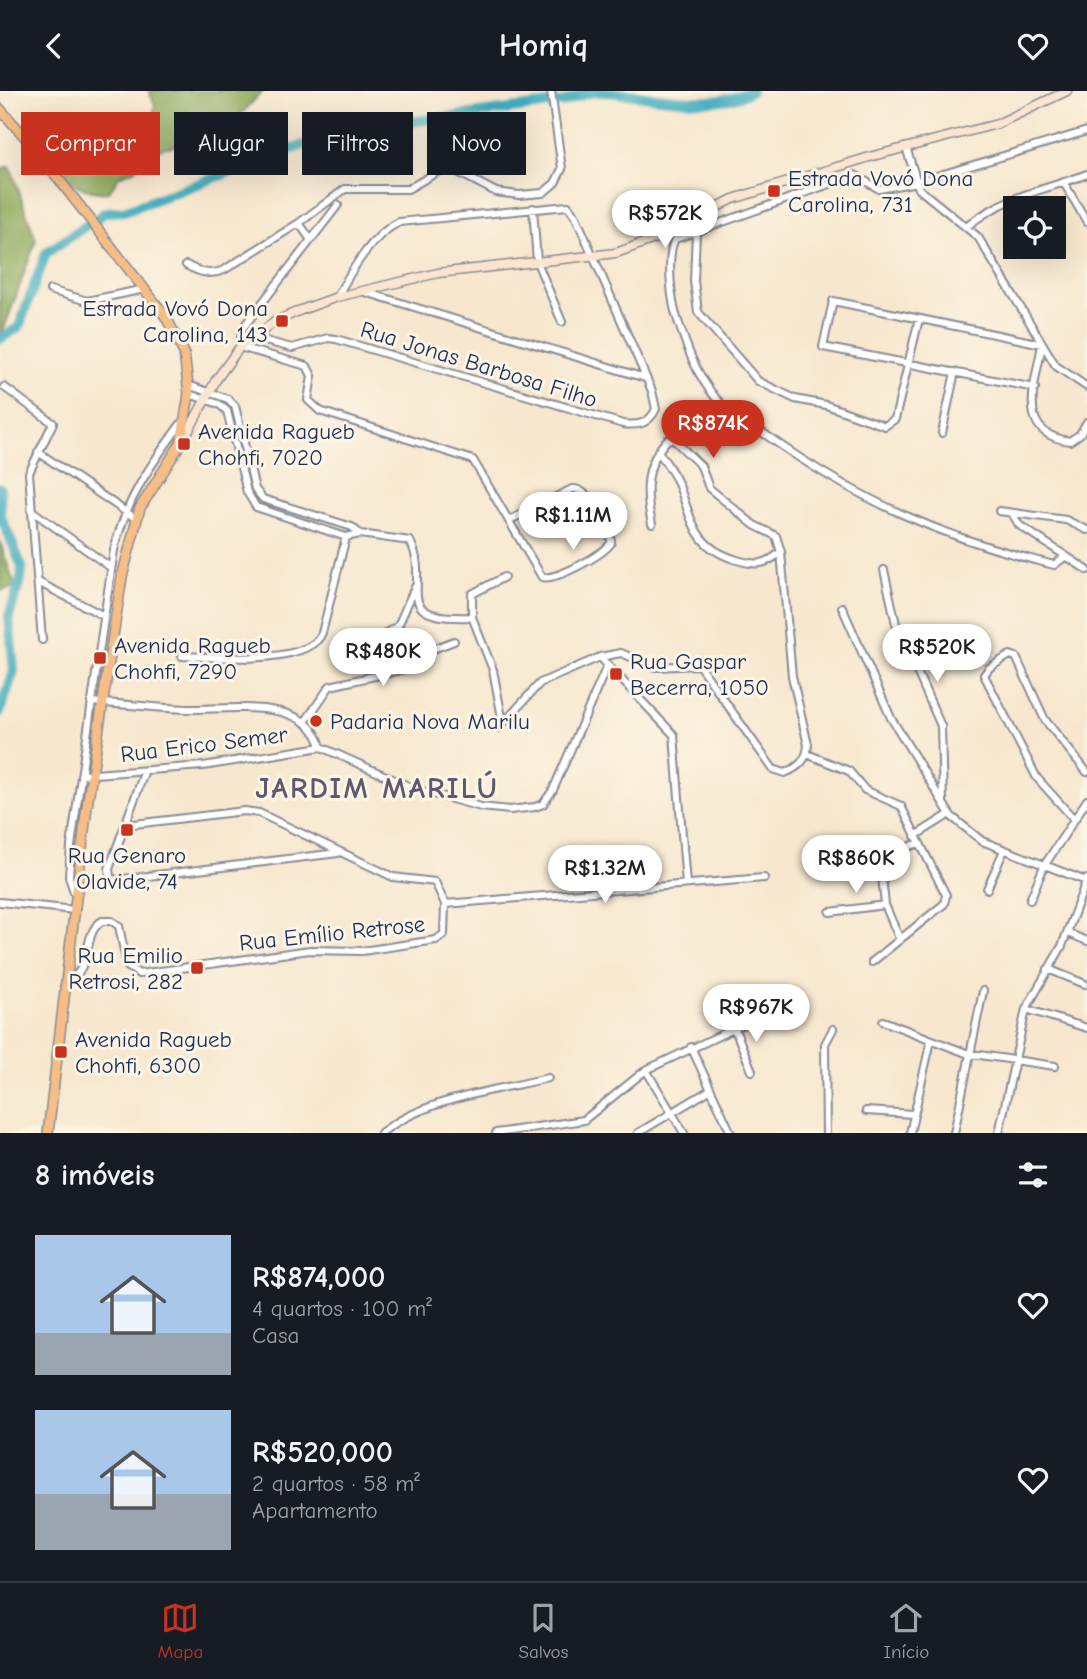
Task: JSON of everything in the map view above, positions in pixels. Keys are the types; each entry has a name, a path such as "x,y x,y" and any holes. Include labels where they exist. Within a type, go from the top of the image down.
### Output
{"main road":[{"path":"0,109 166,317 180,343 188,389 188,414 180,447 135,518 96,702 92,774 47,1133"}],"street":[{"path":"186,265 216,274 299,223 345,189 408,188 444,169 461,172 496,192 519,195 542,193 555,183 562,169 551,91"},
{"path":"180,447 208,395 240,347 288,315 337,297 438,273 594,256 630,249 733,199 906,147 1008,120 1067,91"},
{"path":"1066,556 1054,565 1005,553 896,514 813,468 716,399 692,363 670,300 673,270 669,250 675,239 855,175 879,189 917,182 1087,131"},
{"path":"906,147 919,189 978,237 1056,366 1087,387"},
{"path":"966,227 987,209 1011,197 1087,174"},
{"path":"1064,183 1087,222"},
{"path":"240,347 242,329 338,205"},
{"path":"337,297 354,268 395,224 533,208 570,207 594,256 645,378"},
{"path":"533,208 537,262 562,322"},
{"path":"299,223 311,240"},
{"path":"696,232 694,281 698,312 758,381 795,399 885,426 895,419 919,319"},
{"path":"50,290 94,300 145,289"},
{"path":"360,291 645,378"},
{"path":"1035,388 823,347 833,301 1042,344"},
{"name":"Rua Jonas Barbosa Filho","path":"254,338 292,348 328,338 336,339 623,424 640,424 653,415 654,399 645,378"},
{"path":"1042,344 1031,412 1037,425 1053,439 1070,441 1080,434 1087,422"},
{"path":"240,347 307,366 312,376 308,396 313,408 473,460 540,575 546,578 605,551 611,543 588,494 581,489 572,489 509,520"},
{"path":"942,433 955,372"},
{"path":"4,387 52,420 52,429 29,469 42,640"},
{"path":"188,389 228,398 235,406 252,479 263,499 352,527 360,534"},
{"path":"208,395 230,415 252,505 266,513 346,537 360,534 396,538 412,543 415,587 422,607 432,616 472,617"},
{"path":"75,897 69,867 81,775 96,702 102,615 110,566 124,511 141,479 188,414"},
{"path":"504,577 472,594 472,617 493,670 501,726 540,684 600,657 621,653 655,667 698,665 773,769 785,773 796,768 807,754 792,676 781,552 776,536 754,525 709,488 701,465 678,442 669,439 658,451 646,487 652,524"},
{"path":"658,451 677,482 686,512 712,550 760,565 781,552"},
{"path":"38,452 135,518"},
{"path":"31,510 110,566"},
{"path":"999,511 1066,520 1087,530"},
{"path":"1012,513 1019,525 1087,570"},
{"path":"183,656 245,657 296,652 316,643 323,626 346,537"},
{"path":"884,570 896,624 941,726 943,805"},
{"path":"38,582 102,615"},
{"path":"374,641 398,626 415,587"},
{"path":"842,607 891,719 950,814 969,833 1004,850 1086,880 1068,933 1026,1009 1013,1058 999,1133"},
{"path":"305,722 330,686 401,670 433,649 454,641"},
{"path":"1074,819 1037,778 1024,755 984,675 989,668 1010,655 1016,657 1045,720 1087,772"},
{"path":"600,657 668,728 676,742 686,884"},
{"name":"Rua Erico Semer","path":"81,775 144,773 321,747 428,794 500,810 536,807 543,804 553,790 607,666"},
{"path":"96,702 188,709 258,708 305,722 314,731 321,747"},
{"path":"807,754 849,771 865,790 898,803 943,888 946,901 872,962"},
{"path":"144,773 109,869 110,877 115,880 340,853"},
{"path":"1030,900 1044,866 1087,800"},
{"name":"Rua Emílio Retrose","path":"84,968 93,931 102,921 112,921 120,926 127,966 139,974 310,950 362,951 436,940 444,930 445,904 440,890 432,880 399,879 252,812 126,825"},
{"path":"826,868 880,857 917,840 950,814"},
{"path":"986,889 1004,850"},
{"path":"880,857 885,905 900,940"},
{"path":"445,904 764,878"},
{"path":"0,902 74,910"},
{"path":"830,912 885,905"},
{"path":"1068,933 1087,941"},
{"path":"66,969 84,968"},
{"path":"64,986 75,979 84,968"},
{"path":"1048,969 1084,984"},
{"path":"954,1133 982,991"},
{"path":"1026,1009 1087,1028"},
{"path":"883,1021 969,1053 1055,1066"},
{"path":"496,1133 584,1120 646,1070 746,1023"},
{"path":"734,1027 752,1070"},
{"path":"826,1133 825,1044 833,1029"},
{"path":"909,1133 931,1040"},
{"path":"691,1047 731,1133"},
{"path":"646,1070 684,1133"},
{"path":"382,1133 391,1125 447,1102 548,1078"},
{"path":"638,1133 710,1090"},
{"path":"866,1111 913,1114"}],"green space":[{"path":"149,91 263,91 243,112 174,112 174,146 160,149 160,112 154,112 155,106"},
{"path":"10,166 36,240 0,340 0,169"},
{"path":"63,175 121,175 109,192 85,189"},
{"path":"0,541 15,587 0,591"}],"waterway":[{"path":"0,339 19,327 46,253 106,212 124,211 341,131 565,102 592,92 715,101 734,98 751,91"},
{"path":"0,488 1,516 22,567 21,579 9,616 14,671 0,712"}],"place":[{"name":"Estrada Vovó Dona Carolina, 731","path":"774,191"},
{"name":"Estrada Vovó Dona Carolina, 143","path":"282,321"},
{"name":"Avenida Ragueb Chohfi, 7020","path":"184,444"},
{"name":"Avenida Ragueb Chohfi, 7290","path":"100,658"},
{"name":"Rua Gaspar Becerra, 1050","path":"616,674"},
{"name":"Padaria Nova Marilu","path":"316,721"},
{"name":"Rua Genaro Olavide, 74","path":"127,830"},
{"name":"Rua Emilio Retrosi, 282","path":"197,968"},
{"name":"Avenida Ragueb Chohfi, 6300","path":"61,1052"}],"district":[{"name":"JARDIM MARILÚ","path":"377,788"}]}
